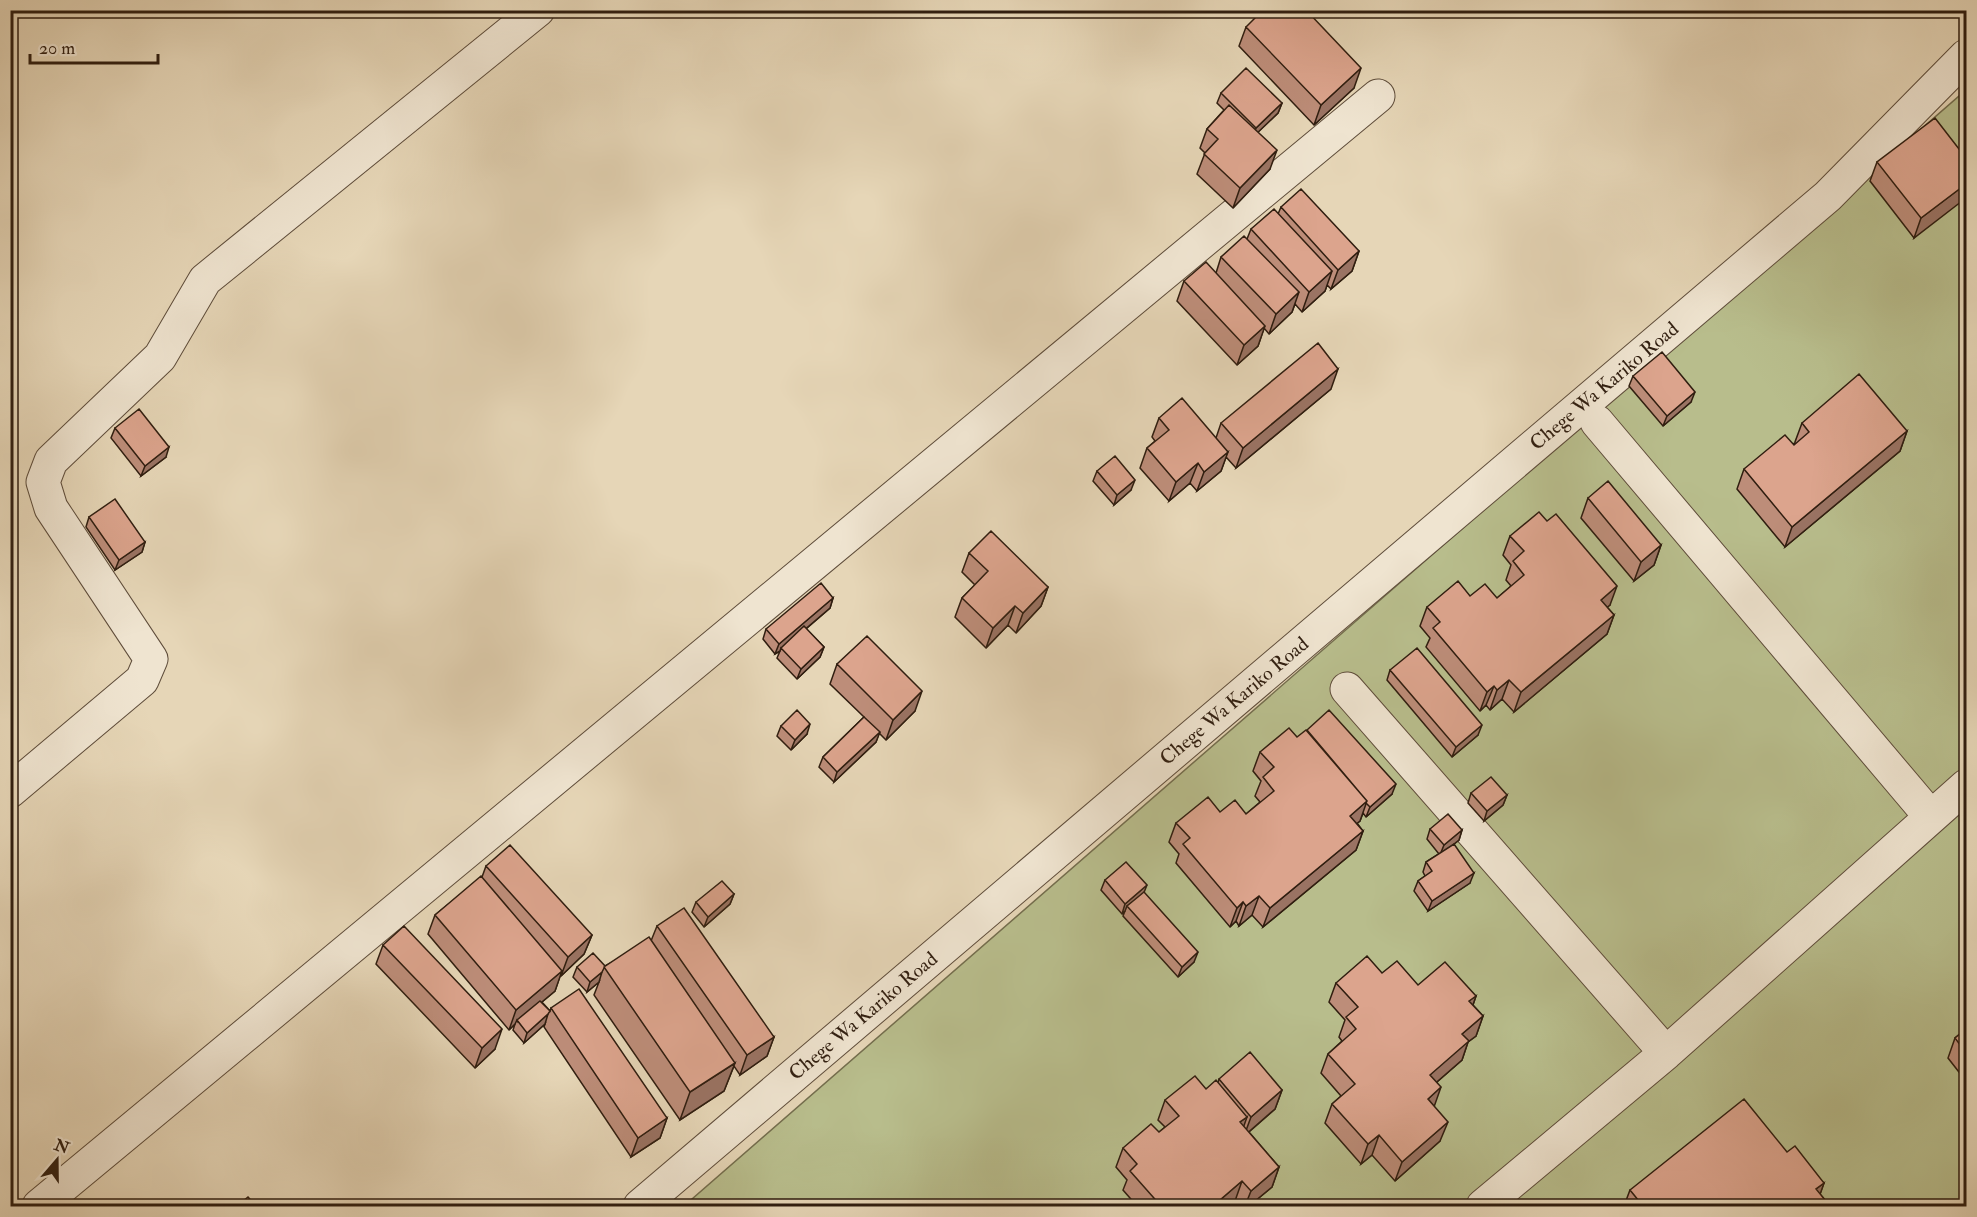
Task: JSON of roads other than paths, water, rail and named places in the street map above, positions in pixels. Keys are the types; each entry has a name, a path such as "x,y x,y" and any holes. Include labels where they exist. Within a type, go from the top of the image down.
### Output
{"street":[{"path":"10,791 142,680 151,658 51,508 43,482 51,461 160,357 205,280 538,10"},
{"name":"Chege Wa Kariko Road","path":"640,1206 1827,196 1966,56"},
{"path":"39,1206 1378,96"},
{"path":"1597,422 1931,817"},
{"path":"1347,689 1666,1053"},
{"path":"1483,1206 1666,1053 1966,786"}]}
